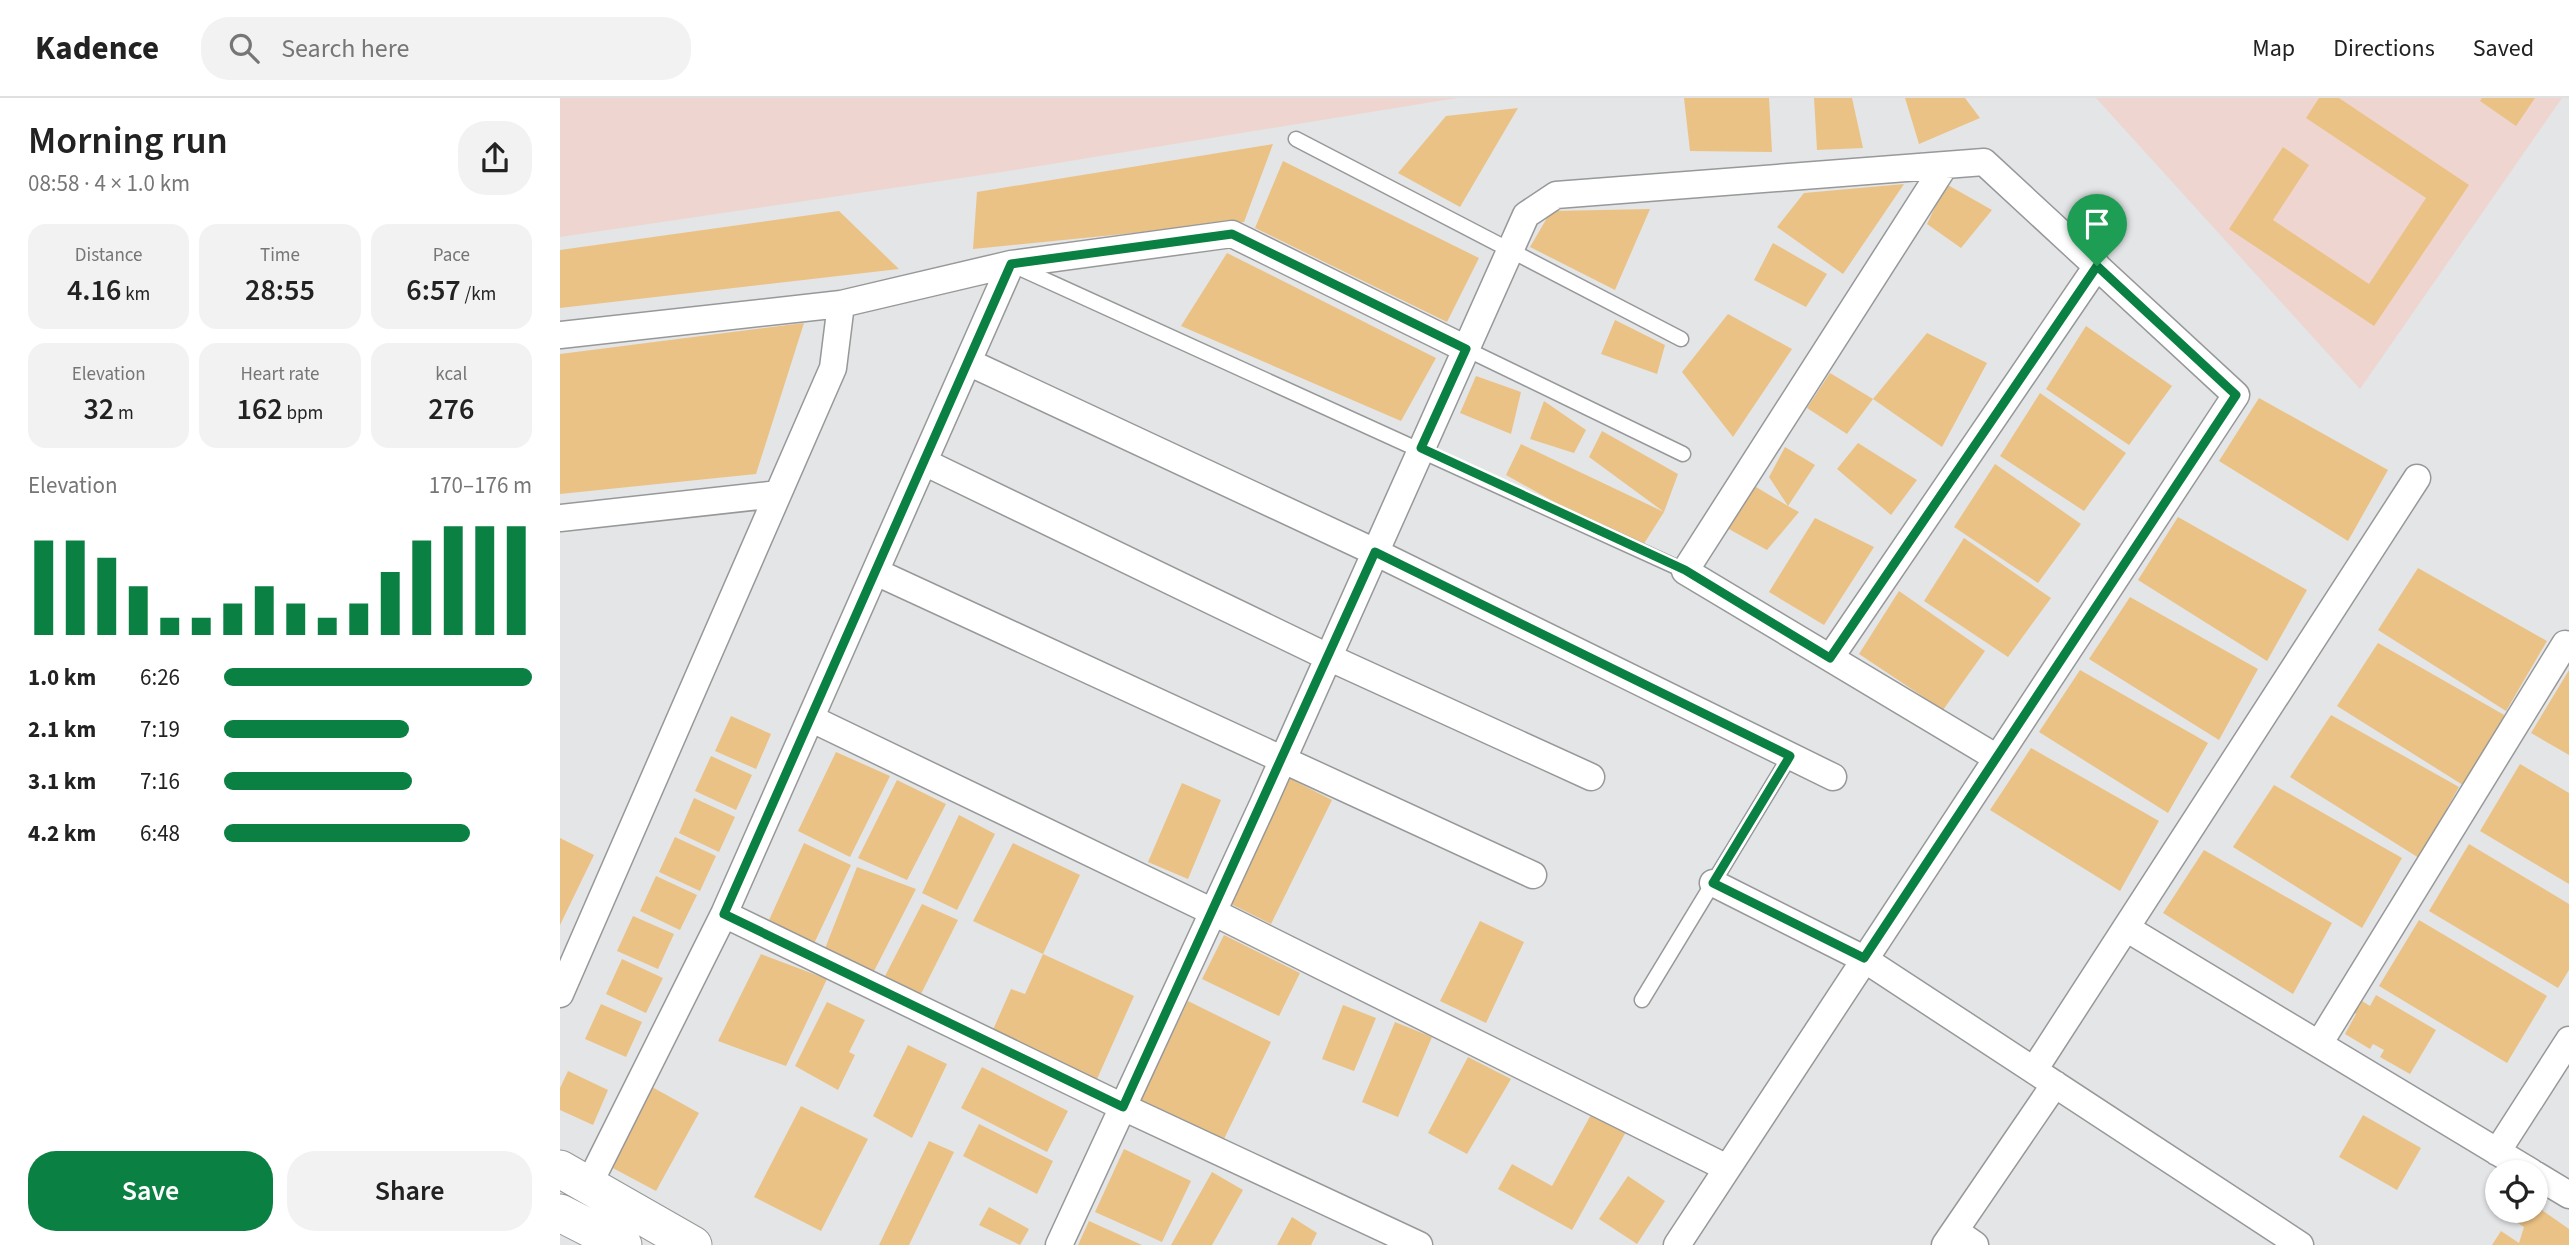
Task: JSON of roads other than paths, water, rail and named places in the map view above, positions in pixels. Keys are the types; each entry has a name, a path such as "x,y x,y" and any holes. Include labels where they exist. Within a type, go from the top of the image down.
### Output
{"street":[{"path":"1059,1245 1282,760 1526,215 1556,195 1984,162 2236,395 1677,1245"},
{"path":"1945,165 1685,570 1997,758"},
{"path":"560,335 841,304 1011,264 1232,234 1466,349"},
{"path":"693,1245 575,1176 724,914 1011,264"},
{"path":"1830,658 2097,266"},
{"path":"560,994 832,368 841,304"},
{"path":"968,362 1375,552 1833,777"},
{"path":"924,462 1328,657 1591,777"},
{"path":"1958,1240 2126,928 2417,478"},
{"path":"560,518 778,494"},
{"path":"876,572 1533,875"},
{"path":"2319,1044 2565,644"},
{"path":"812,719 1213,912 1727,1168"},
{"path":"1713,883 1864,958 2292,1243"},
{"path":"724,914 1123,1107 1419,1245"},
{"path":"2126,928 2511,1160"},
{"path":"2497,1152 2569,1040"},
{"path":"2548,1182 2569,1195"},
{"path":"560,1213 622,1245"}],"lane":[{"path":"1296,139 1681,339"},
{"path":"1011,264 1685,570"},
{"path":"1466,349 1683,454"},
{"path":"1642,1000 1790,756"}]}
